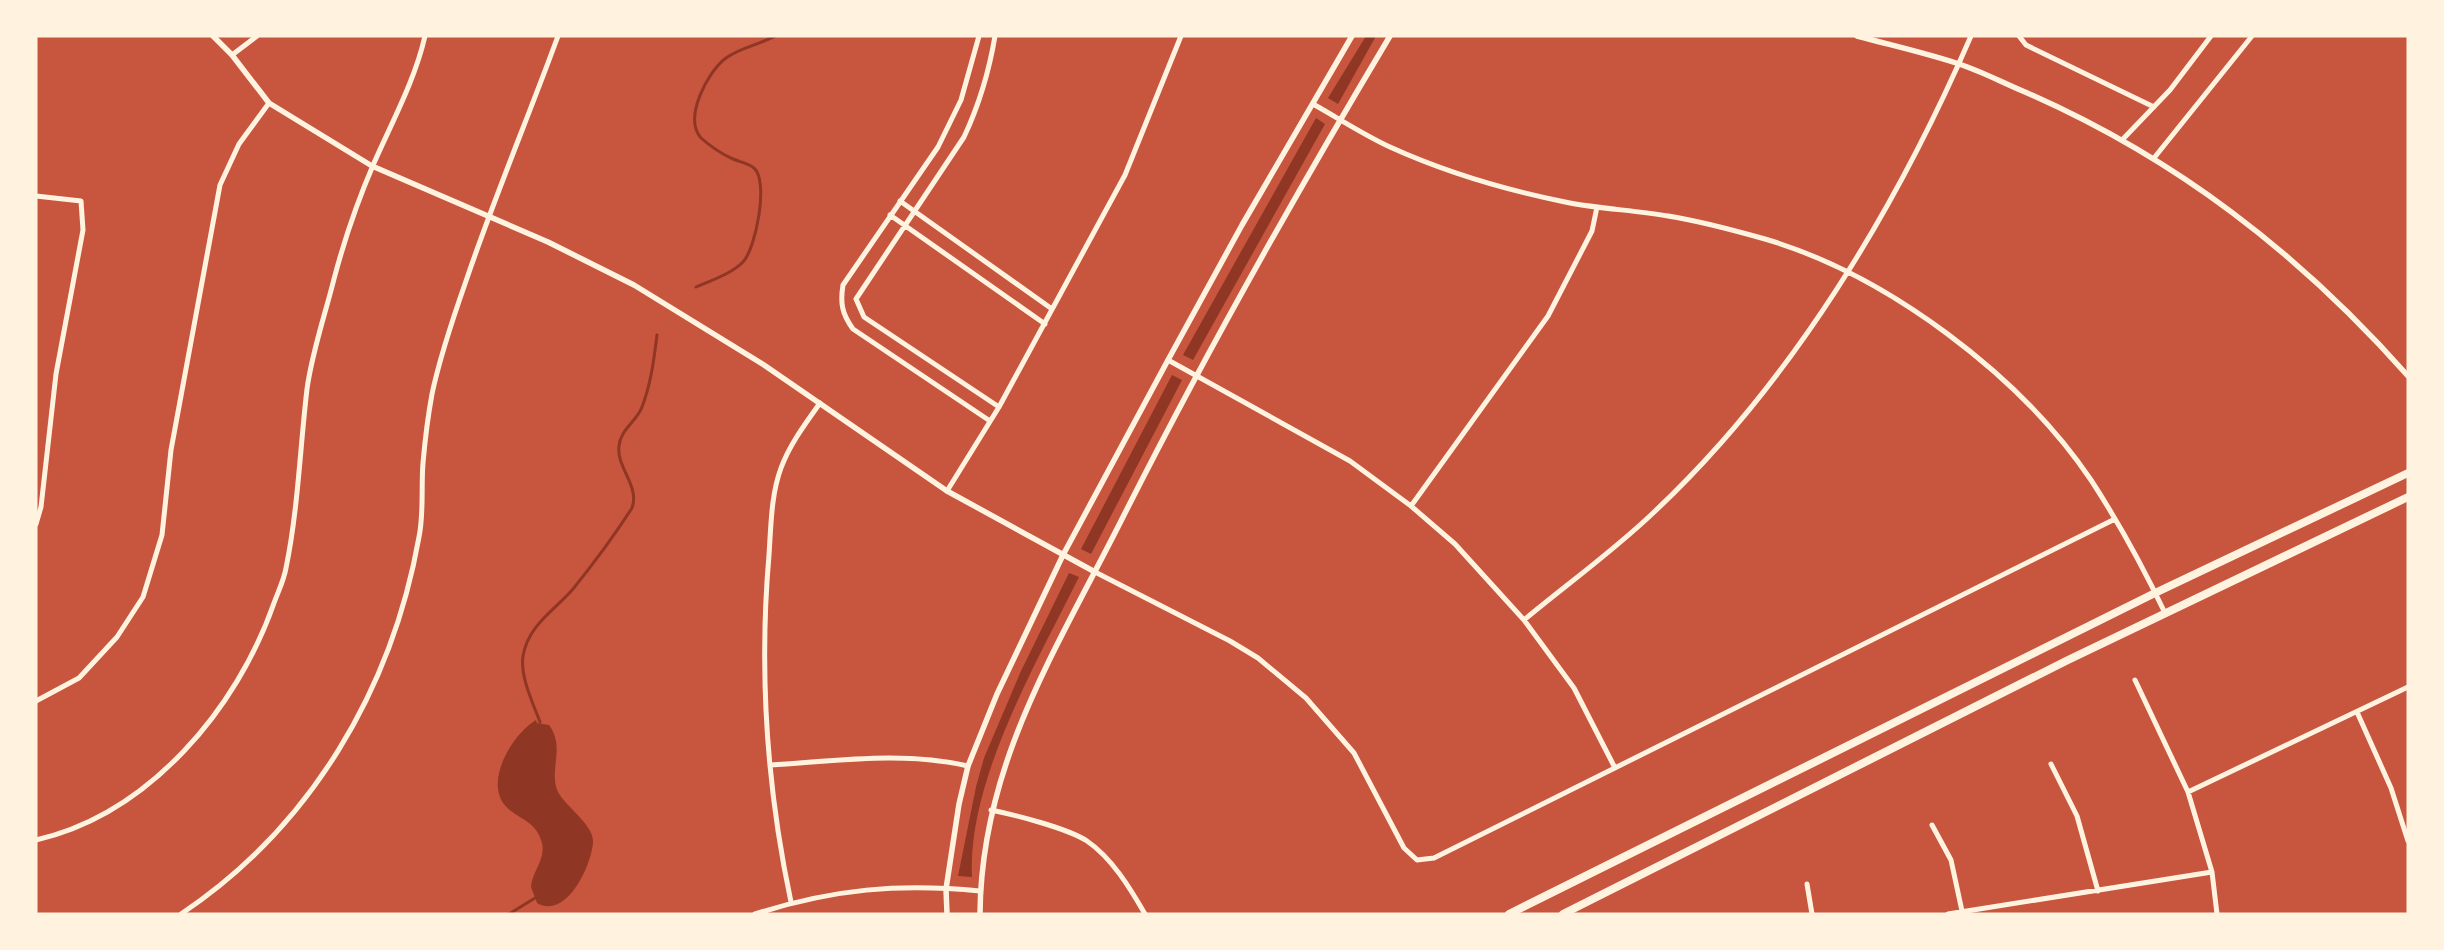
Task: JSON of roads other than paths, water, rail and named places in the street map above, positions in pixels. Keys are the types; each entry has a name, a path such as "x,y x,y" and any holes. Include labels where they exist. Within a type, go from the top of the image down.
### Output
{"main road":[{"path":"1509,914 2155,593 2408,473"},
{"path":"1563,914 2165,613 2408,497"}],"street":[{"path":"213,36 232,55 269,102 372,166 489,215 634,285 764,365 947,491 1095,572 1237,645 1258,658 1306,698 1354,754 1404,848 1417,860 1434,858 2115,519"},
{"path":"232,55 257,36"},
{"path":"36,840 59,835 105,813 144,787 184,751 230,693 265,630 286,569 307,387 335,275 372,166 405,92 425,36"},
{"path":"181,914 251,858 286,823 317,784 344,743 376,682 390,649 412,575 420,533 423,463 432,394 452,320 489,215 558,36"},
{"path":"979,36 961,100 950,123 922,172 890,215 843,285 841,296 846,319 853,329 990,421"},
{"path":"995,36 975,113 948,164 856,299 864,317 999,406"},
{"path":"947,491 999,406 1125,175 1181,36"},
{"path":"947,914 946,888 959,804 968,766 997,694 1063,555 1168,360 1242,225 1352,36"},
{"path":"980,914 983,859 991,810 1005,760 1027,708 1197,376 1340,119 1390,36"},
{"path":"1856,36 1959,64 2078,115 2154,158 2231,210 2277,247 2364,327 2408,376"},
{"path":"1524,620 1652,515 1692,473 1785,362 1848,272 1895,196 1971,36"},
{"path":"2019,36 2026,46 2154,107"},
{"path":"2123,139 2170,90 2210,36"},
{"path":"2154,158 2252,36"},
{"path":"36,701 80,678 117,637 143,597 162,535 172,450 220,185 239,144 269,102"},
{"path":"1313,104 1390,147 1518,191 1597,208 1675,217 1764,239 1792,248 1848,272 1926,320 1960,344 2014,389 2061,441 2090,480 2115,519 2165,613"},
{"path":"36,196 81,200 83,230 56,374 41,507 36,524"},
{"path":"900,201 1052,309"},
{"path":"1411,506 1548,316 1592,232 1597,208"},
{"path":"890,215 1045,324"},
{"path":"1168,360 1333,450 1411,506 1455,544 1524,620 1574,688 1615,768"},
{"path":"791,902 776,821 764,636 773,507 781,469 789,450 820,403"},
{"path":"2135,680 2188,792 2212,872 2217,914"},
{"path":"2188,792 2408,687"},
{"path":"2357,712 2391,788 2408,841"},
{"path":"771,766 896,757 950,762 968,766"},
{"path":"2051,764 2077,816 2098,892"},
{"path":"991,810 1046,825 1086,841 1113,866 1145,914"},
{"path":"1932,824 1950,860 1962,911"},
{"path":"1948,914 2098,892 2212,872"},
{"path":"1807,884 1812,914"},
{"path":"755,914 791,902 827,894 881,888 909,886 980,891"}],"waterway":[{"path":"696,287 727,273 743,262 748,254 756,230 761,200 758,175 754,168 725,155 701,138 696,129 696,107 705,84 719,64 738,51 775,36"},
{"path":"540,722 523,672 523,656 526,645 536,627 566,597 589,569 632,508 633,492 621,461 619,446 622,435 640,412 645,398 652,371 657,335"},
{"path":"509,914 535,898"}]}
